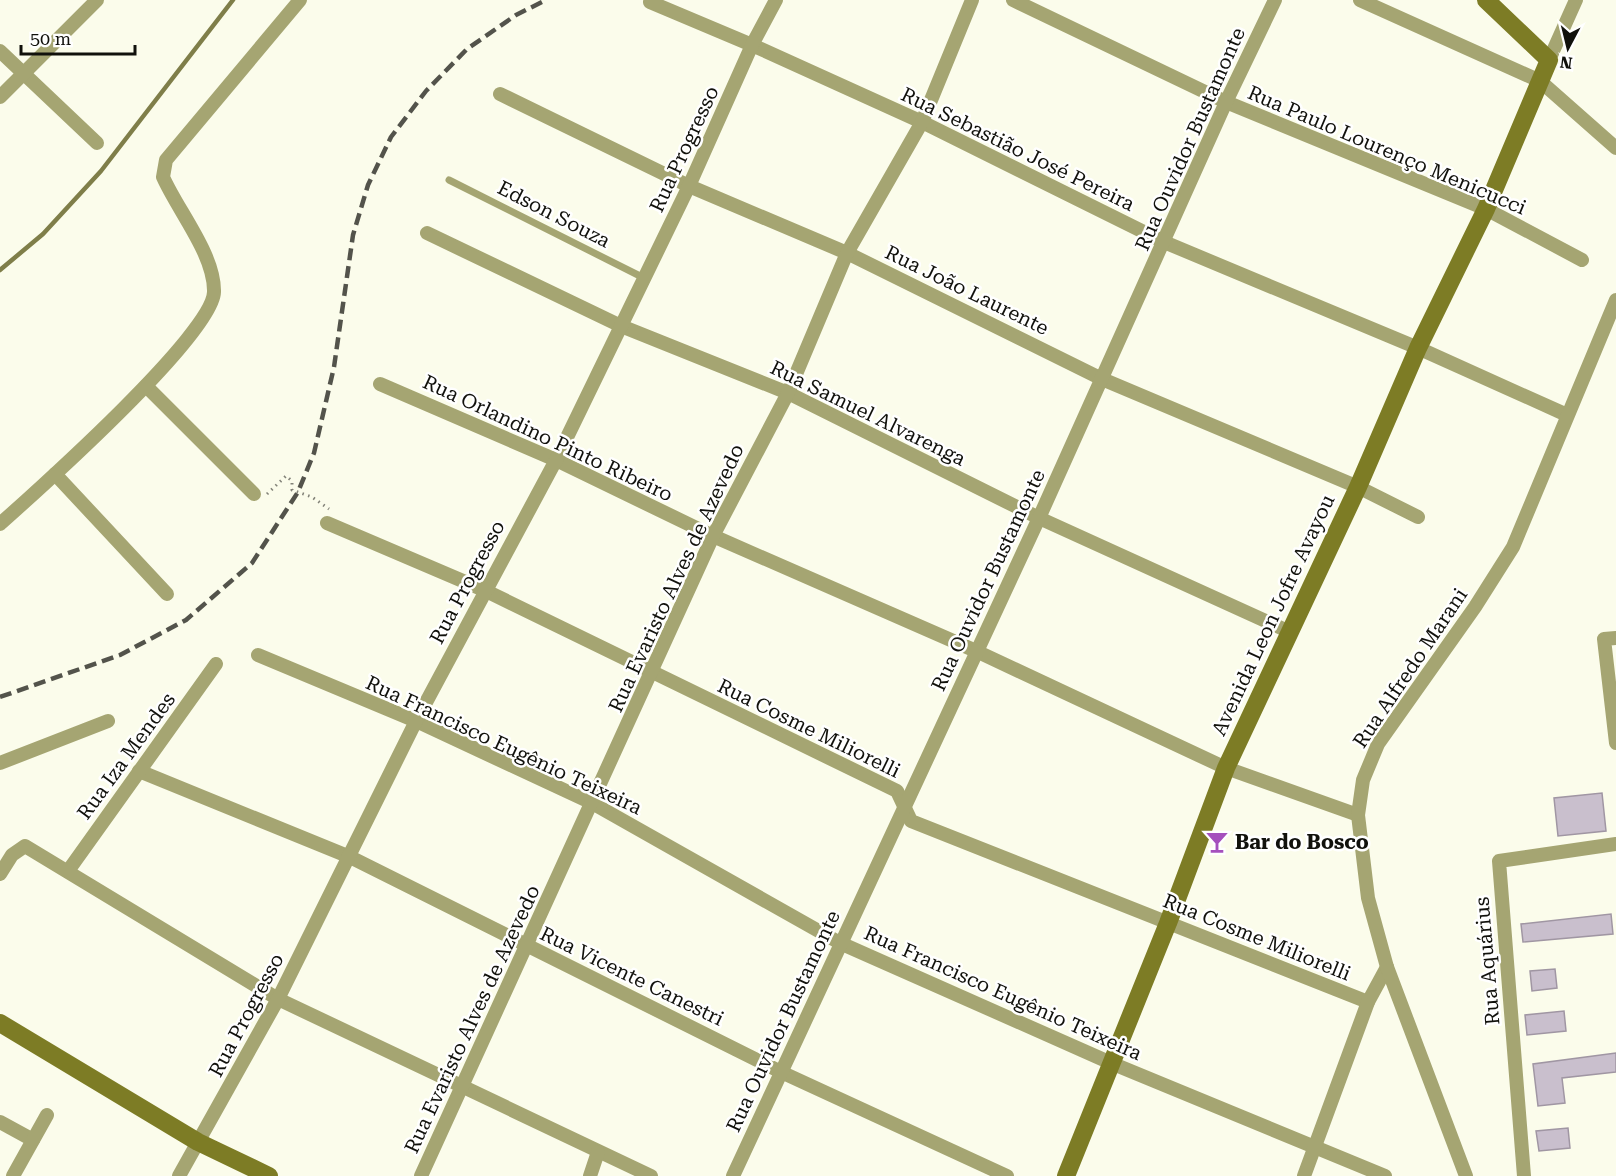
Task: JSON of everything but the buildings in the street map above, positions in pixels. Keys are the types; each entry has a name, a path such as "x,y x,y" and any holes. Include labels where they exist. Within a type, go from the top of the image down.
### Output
{"street":[{"path":"0,97 97,0"},
{"path":"0,524 146,386 199,323 214,294 212,270 163,177 166,160 300,0"},
{"name":"Rua Progresso","path":"179,1176 278,999 416,721 484,590 556,460 689,186 752,45 777,0"},
{"name":"Rua Evaristo Alves de Azevedo","path":"421,1176 713,536 788,393 847,253 922,122 972,0"},
{"name":"Rua Paulo Lourenço Menicucci","path":"1013,0 1226,102 1485,209 1581,260"},
{"name":"Rua Ouvidor Bustamonte","path":"733,1176 1039,518 1226,102 1275,0"},
{"path":"1360,0 1540,81 1616,148"},
{"path":"1486,0 1549,60 1576,0"},
{"name":"Rua Sebastião José Pereira","path":"650,2 752,45 922,122 1164,242 1418,348 1567,415"},
{"path":"0,51 97,143"},
{"name":"Avenida Leon Jofre Avayou","path":"1066,1176 1168,923 1226,768 1358,488 1418,348 1485,209 1549,60"},
{"name":"Rua João Laurente","path":"500,94 689,186 847,253 1102,379 1358,488 1418,517"},
{"name":"Rua Samuel Alvarenga","path":"427,232 621,326 788,393 1039,518 1290,632"},
{"name":"Rua Alfredo Marani","path":"1467,1176 1387,967 1368,898 1358,815 1363,780 1378,744 1475,607 1514,547 1616,300"},
{"name":"Rua Orlandino Pinto Ribeiro","path":"380,384 556,460 713,536 976,651 1226,768 1358,815"},
{"path":"146,386 254,494"},
{"path":"55,474 167,594"},
{"name":"Rua Cosme Miliorelli","path":"327,523 484,590 897,791 911,820 1368,1002"},
{"path":"1610,639 1616,743"},
{"name":"Rua Francisco Eugênio Teixeira","path":"258,655 416,721 592,803 840,943 1111,1063 1385,1176"},
{"name":"Rua Iza Mendes","path":"68,871 216,664"},
{"path":"0,763 108,721"},
{"name":"Rua Vicente Canestri","path":"139,771 350,857 781,1072 1007,1176"},
{"name":"Rua Aquárius","path":"1524,1176 1498,861 1616,844"},
{"path":"0,874 12,855 24,846 278,999 651,1176"},
{"path":"1304,1176 1368,1002 1387,967"},
{"path":"0,1023 198,1142 269,1176"},
{"path":"13,1176 47,1115"},
{"path":"0,1122 33,1140"},
{"path":"590,1176 598,1152"}],"lane":[{"name":"Edson Souza","path":"449,180 644,278"}],"path":[{"path":"254,494 262,497 270,492 282,477 286,476 292,481 292,490 325,505 338,519 343,530"}],"waterway":[{"path":"0,270 43,234 101,171 233,0"}],"railway":[{"path":"0,697 120,655 186,620 252,563 298,492 314,453 334,367 353,235 368,185 391,137 426,91 467,49 516,15 546,0"}],"place":[{"name":"Bar do Bosco","path":"1217,842"}]}
